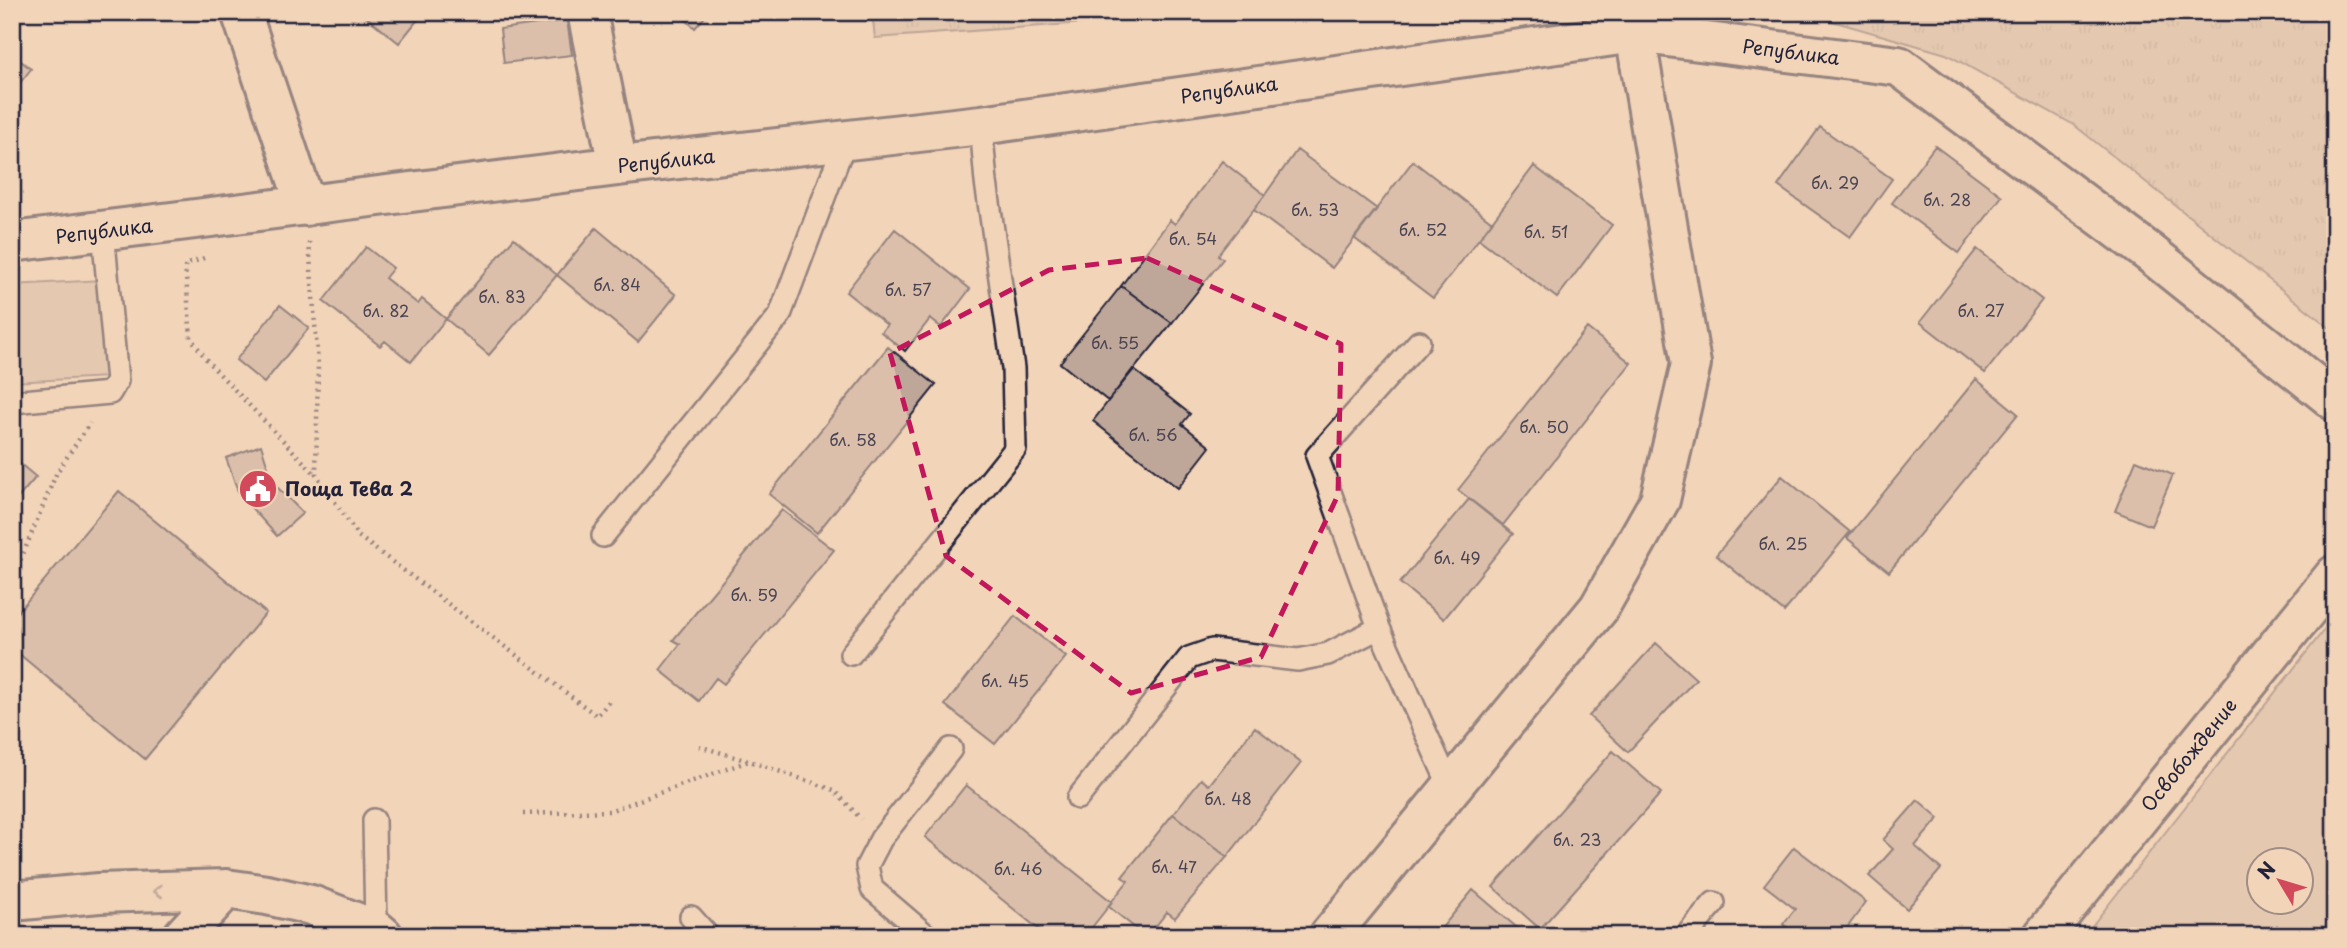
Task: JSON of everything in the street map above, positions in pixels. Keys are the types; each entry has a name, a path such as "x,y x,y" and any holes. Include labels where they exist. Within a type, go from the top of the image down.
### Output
{"street":[{"path":"241,12 306,206"},
{"path":"587,12 618,166"},
{"path":"1329,936 1599,608 1660,500 1691,364 1635,33"},
{"name":"Република","path":"12,242 618,166 981,125 1635,33 1899,66 2150,253 2335,401"},
{"name":"Освобождение","path":"2043,936 2335,575"},
{"path":"12,901 99,893 226,889 311,905 380,933"},
{"path":"183,936 226,889"}],"lane":[{"path":"850,654 1015,449 1013,368 986,183 981,125"},
{"path":"603,536 780,315 845,141"},
{"path":"12,402 110,393 117,381 103,231"},
{"path":"1419,342 1317,456 1379,628 1450,787"},
{"path":"1078,798 1189,658 1212,650 1298,660 1328,654 1379,628"},
{"path":"927,936 872,889 867,866 881,839 951,749"},
{"path":"374,820 380,933"},
{"path":"1686,936 1714,903"},
{"path":"691,917 708,936"}],"path":[{"path":"306,206 318,363 316,474"},
{"path":"206,257 185,265 191,338 209,363 316,474 358,536 597,716 612,698"},
{"path":"12,571 21,559 57,472 110,393"},
{"path":"699,746 834,790 881,839"},
{"path":"523,814 609,811 748,761"}],"highlighted area":[{"path":"1147,258 1341,344 1338,495 1261,657 1131,693 946,556 890,353 1049,270"}],"green space":[{"path":"872,12 1236,12 875,38"},
{"path":"1801,12 2335,12 2335,332 2074,125 1946,54"},
{"path":"102,280 108,377 12,382 12,285"},
{"path":"2335,616 2335,936 2084,936"}],"building":[{"path":"360,12 424,12 399,43"},
{"path":"677,12 709,12 695,28"},
{"path":"567,20 572,55 504,63 500,29"},
{"path":"12,54 31,69 12,93"},
{"path":"1820,127 1892,179 1850,237 1778,186"},
{"path":"1935,146 2002,196 1959,253 1892,203"},
{"path":"1297,150 1377,209 1332,268 1254,210"},
{"path":"1222,161 1265,195 1218,255 1223,259 1172,323 1121,286 1170,220 1175,224"},
{"path":"1413,161 1492,222 1433,298 1354,238"},
{"path":"1534,166 1612,225 1557,298 1479,239"},
{"path":"596,228 676,295 638,342 557,275"},
{"path":"895,229 970,289 941,327 930,319 905,351 881,332 887,325 846,292"},
{"path":"514,238 557,275 489,355 446,319"},
{"path":"366,247 393,268 385,278 418,304 422,299 446,319 411,362 385,341 380,346 323,301"},
{"path":"1977,249 2042,300 1985,373 1920,322"},
{"path":"1121,286 1172,323 1108,401 1060,363"},
{"path":"280,305 309,328 264,383 236,360"},
{"path":"1587,328 1631,363 1503,525 1458,490"},
{"path":"888,347 936,385 817,533 769,494"},
{"path":"1133,369 1190,414 1182,424 1210,447 1178,488 1093,421"},
{"path":"1976,379 2018,414 1889,572 1847,538"},
{"name":"Поща Тева 2","path":"261,445 273,483 303,513 277,536 239,494 226,458"},
{"path":"12,457 36,477 12,505"},
{"path":"2136,460 2173,475 2151,526 2115,511"},
{"path":"1782,476 1850,532 1784,612 1716,555"},
{"path":"119,491 266,613 145,759 12,648 12,619"},
{"path":"1469,499 1513,534 1444,619 1400,583"},
{"path":"782,510 834,550 724,684 716,678 699,701 660,670 680,644 673,640"},
{"path":"1015,616 1066,657 995,744 945,705"},
{"path":"1656,643 1696,679 1628,752 1589,716"},
{"path":"1255,727 1301,763 1227,857 1173,814 1201,779 1209,785"},
{"path":"1613,751 1661,793 1540,929 1493,887"},
{"path":"966,785 1112,902 1085,936 1047,936 925,837"},
{"path":"1918,800 1939,818 1915,846 1941,869 1907,909 1869,876 1893,849 1883,840"},
{"path":"1173,814 1227,857 1175,918 1167,912 1148,936 1145,936 1108,906 1128,881 1122,877"},
{"path":"1794,847 1866,902 1841,936 1798,936 1783,924 1795,909 1764,885"},
{"path":"1473,890 1522,932 1520,936 1435,936"}],"place":[{"name":"Поща Тева 2","path":"258,489"}]}
